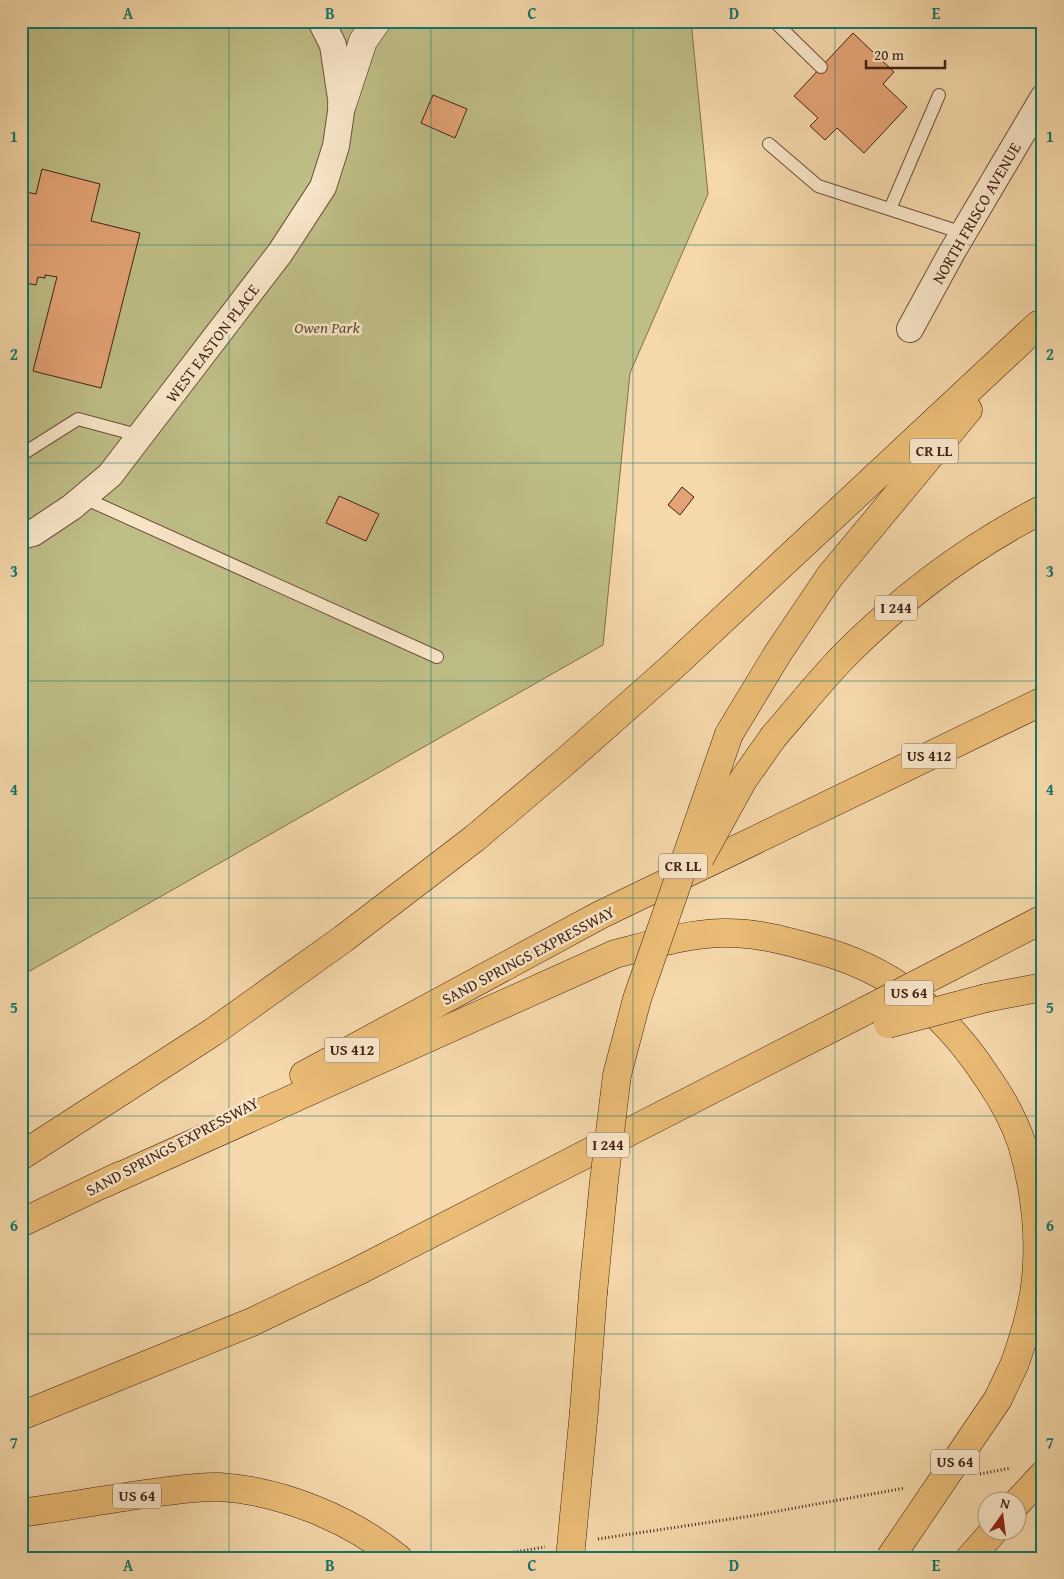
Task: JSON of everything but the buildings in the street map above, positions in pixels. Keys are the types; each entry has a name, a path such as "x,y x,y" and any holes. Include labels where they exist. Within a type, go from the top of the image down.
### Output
{"highway":[{"name":"CR LL","path":"637,999 729,734 778,653 830,576 1040,323"},
{"path":"21,1156 213,1032 343,939 475,838 671,668 1040,323"},
{"name":"I 244","path":"559,1552 584,1411 604,1181 617,1075 637,999 690,879 743,780 774,736 846,654 894,610 971,551 1017,522 1043,509"},
{"name":"SAND SPRINGS EXPRESSWAY","path":"21,1223 103,1184 600,916 1043,701"},
{"path":"877,1017 950,968 1043,920"},
{"name":"US 64","path":"103,1184 615,954 684,936 724,933 772,937 828,952 860,964 888,978 923,1002 946,1023 974,1057 1002,1099 1021,1142 1031,1181 1037,1222 1037,1265 1033,1301 1015,1363 998,1399 890,1558"},
{"path":"21,1416 252,1322 356,1272 790,1050 877,1017 1043,987"},
{"path":"1026,1493 1043,1475"},
{"name":"US 64","path":"21,1513 185,1489 220,1487 298,1502 335,1518 368,1537 398,1558"},
{"path":"970,1558 983,1542"}],"main road":[{"path":"342,105 363,40 377,21"}],"street":[{"name":"WEST EASTON PLACE","path":"21,536 33,533 72,508 110,475 280,253 323,187 336,146 342,105 333,45 321,21"},
{"name":"NORTH FRISCO AVENUE","path":"910,329 963,233 1043,98"}],"lane":[{"path":"774,21 820,68"},
{"path":"890,209 939,95"},
{"path":"769,144 818,186 963,233"},
{"path":"21,455 78,419 141,436"},
{"path":"84,498 437,657"}],"path":[{"path":"975,1475 1014,1468"},
{"path":"596,1540 751,1516 907,1487"},
{"path":"479,1558 559,1552"}],"green space":[{"name":"Owen Park","path":"21,21 691,21 708,194 630,373 603,645 21,976"}]}
